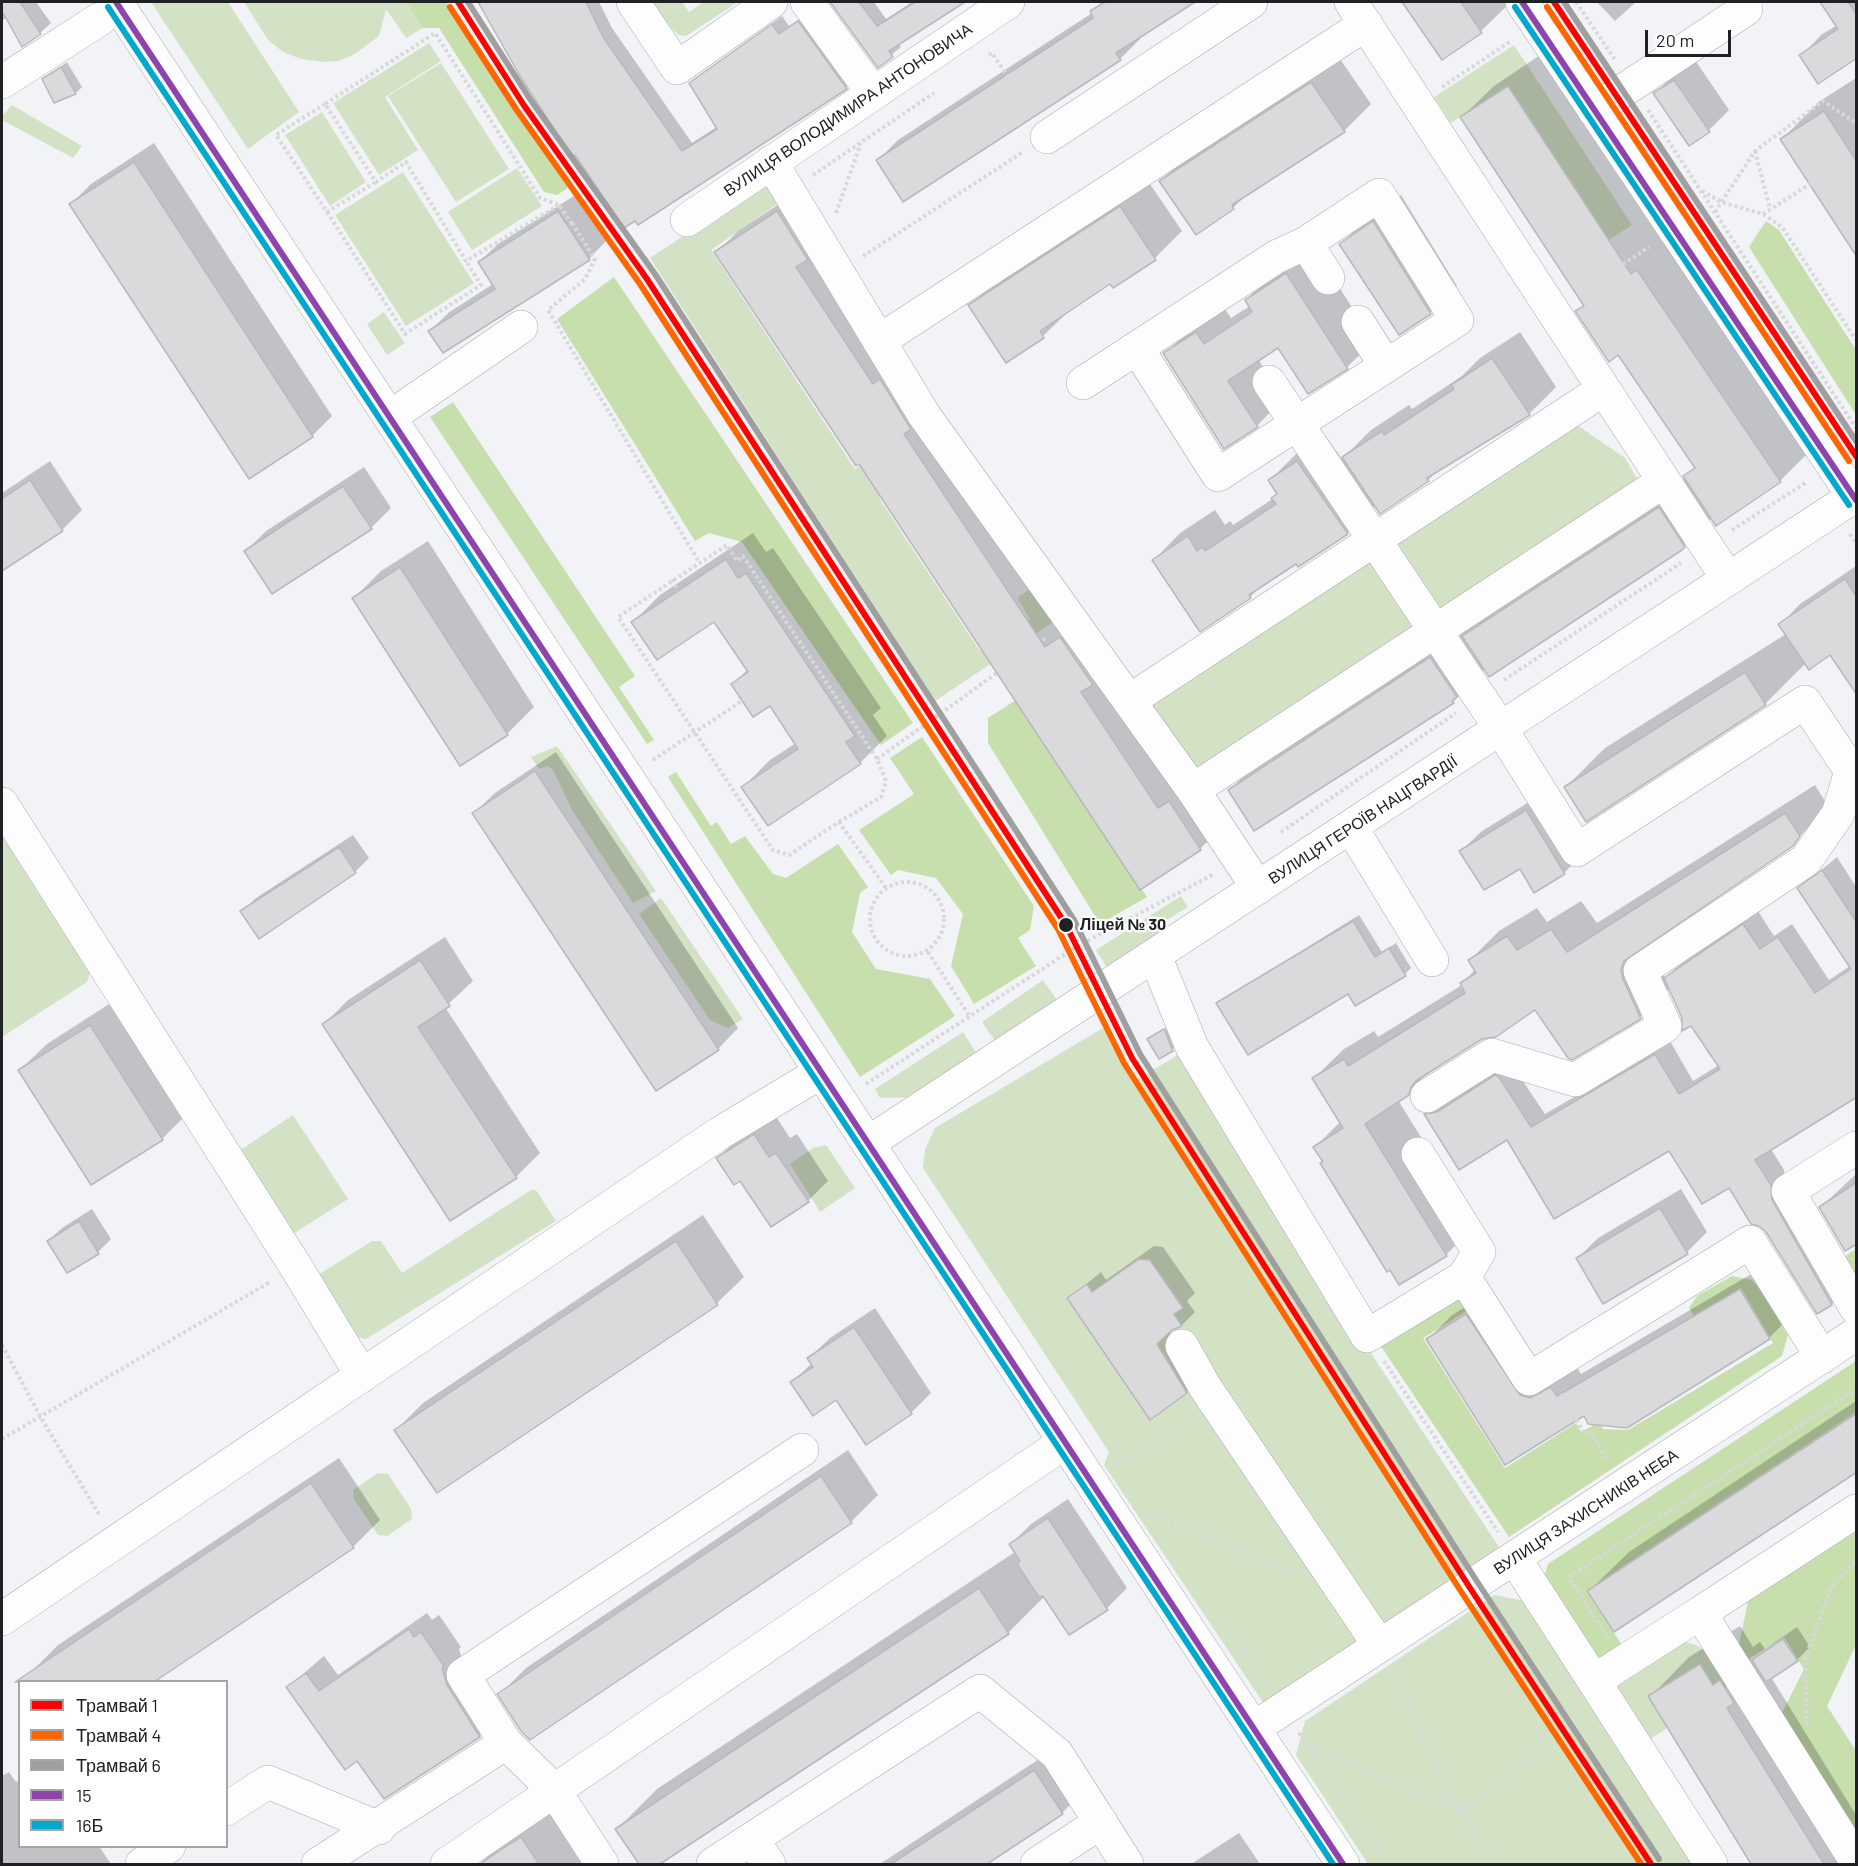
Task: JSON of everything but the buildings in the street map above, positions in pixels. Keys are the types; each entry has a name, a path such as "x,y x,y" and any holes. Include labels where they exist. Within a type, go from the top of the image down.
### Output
{"main road":[{"path":"633,2 677,68 771,2"},
{"path":"807,2 873,93"},
{"name":"ВУЛИЦЯ ВОЛОДИМИРА АНТОНОВИЧА","path":"687,220 1008,2"},
{"path":"1047,136 1251,2"},
{"path":"1522,2 1856,497"},
{"path":"1594,110 1746,9"},
{"path":"2,82 108,10 390,417 821,1072 880,1135 1065,1442 1343,1864"},
{"path":"879,341 1359,13 1728,579"},
{"path":"771,162 924,415 1193,790 1258,888"},
{"path":"1083,383 1276,257 1306,243 1378,195 1457,320 1218,476 1137,348"},
{"path":"1306,243 1328,278"},
{"path":"1358,322 1386,366"},
{"path":"390,417 521,327"},
{"path":"1269,382 1501,729 1576,850 1805,702 1854,773 1838,814 1806,860 1640,971 1665,1026 1575,1080 1492,1055 1427,1096"},
{"path":"1130,701 1604,389"},
{"path":"1193,790 1664,481"},
{"name":"ВУЛИЦЯ ГЕРОЇВ НАЦГВАРДІЇ","path":"880,1135 1856,497"},
{"path":"2,804 296,1267 362,1376"},
{"path":"1351,827 1432,960"},
{"path":"1155,956 1192,1047 1367,1336 1464,1276 1479,1252 1418,1154"},
{"path":"2,1619 720,1133 821,1072"},
{"path":"1857,1148 1788,1191 1857,1308"},
{"path":"1464,1276 1529,1379 1750,1242 1822,1357"},
{"name":"ВУЛИЦЯ ЗАХИСНИКІВ НЕБА","path":"1254,1728 1857,1334"},
{"path":"1182,1346 1205,1387 1379,1646"},
{"path":"447,1864 1065,1442"},
{"path":"602,1864 554,1790 506,1743 463,1675 802,1450"},
{"path":"1594,1681 1857,1511"},
{"path":"1515,1559 1711,1864"},
{"path":"1701,1612 1857,1861"},
{"path":"713,1864 760,1852 980,1691 1058,1754 1127,1864"},
{"path":"318,1864 379,1828 506,1743"},
{"path":"228,1808 268,1782 379,1828"},
{"path":"1037,1864 1101,1822"},
{"path":"142,1864 166,1848"}],"path":[{"path":"1576,2 1857,428"},
{"path":"327,212 406,162 481,285 405,334 276,135 435,33 540,198 559,205 595,259 585,279 548,310 699,562"},
{"path":"1419,102 1516,37"},
{"path":"830,262 1047,136 992,53 983,59"},
{"path":"788,192 936,91"},
{"path":"1715,212 1755,151 1823,101 1857,123"},
{"path":"325,104 376,182"},
{"path":"830,262 861,143"},
{"path":"1755,151 1770,209"},
{"path":"1763,214 1810,184"},
{"path":"1700,189 1721,202 1763,214 1782,227 1857,340"},
{"path":"466,261 559,205"},
{"path":"1553,311 1654,243"},
{"path":"1279,834 1479,697 1810,479"},
{"path":"727,545 737,561 743,556 877,759 886,780 881,797 789,855 773,850 696,731 618,617 699,562 727,545"},
{"path":"673,579 677,591"},
{"path":"877,759 1071,620"},
{"path":"652,760 742,700"},
{"path":"839,822 885,888"},
{"path":"880,1135 862,1086 1076,947 1241,860"},
{"path":"908,881 929,888 943,907 944,930 928,952 909,957 886,951 871,931 871,907 885,888 908,881"},
{"path":"928,952 970,1017"},
{"path":"2,1439 296,1267"},
{"path":"1367,1336 1515,1559"},
{"path":"2,1345 40,1416 116,1542"},
{"path":"1546,1369 1583,1431 1591,1433 1608,1462"},
{"path":"1624,1663 1569,1577 1857,1389"},
{"path":"1116,1466 1218,1404"},
{"path":"1148,1513 1302,1576"},
{"path":"1808,1729 1805,1659 1831,1587 1857,1561"},
{"path":"1379,1646 1460,1812 1497,1864"},
{"path":"1460,1812 1530,1760 1555,1717 1594,1681"},
{"path":"1283,1709 1387,1864"},
{"path":"1307,1744 1460,1812"}],"green space":[{"path":"151,2 228,2 299,112 248,149"},
{"path":"244,2 406,2 423,28 406,38 386,9 379,36 355,54 339,61 301,59 283,52 268,40"},
{"path":"406,2 446,2 568,188 557,195 544,192 439,28 423,28"},
{"path":"652,2 682,2 689,12 704,2 738,2 686,36 679,35 672,29"},
{"path":"429,43 441,61 385,97 418,150 379,175 333,103"},
{"path":"1514,45 1632,225 1609,240 1508,86 1451,123 1434,97"},
{"path":"441,63 509,169 456,202 388,96"},
{"path":"12,105 82,146 73,158 2,120 2,116"},
{"path":"322,112 366,182 330,206 285,135"},
{"path":"517,168 542,206 472,250 448,212"},
{"path":"403,172 474,283 406,326 335,215"},
{"path":"769,179 783,200 711,250 855,469 887,448 907,479 879,498 980,651 1030,619 1017,598 1036,585 1058,619 935,701 650,258"},
{"path":"1766,221 1779,230 1856,350 1856,415 1749,247"},
{"path":"614,277 913,723 881,745 742,542 709,533 695,541 557,319"},
{"path":"384,312 405,343 387,355 367,324"},
{"path":"453,402 635,676 619,687 654,740 647,744 430,417"},
{"path":"1574,423 1625,458 1643,489 1442,619 1392,540"},
{"path":"1358,560 1374,560 1415,625 1412,637 1191,772 1149,710 1150,698"},
{"path":"1016,700 1147,897 1100,924 988,743 988,718"},
{"path":"922,737 1034,906 1030,930 1018,938 1036,966 974,1004 951,966 963,914 936,878 898,870 891,875 859,830 914,794 890,758"},
{"path":"557,746 656,891 633,903 572,810 553,770 548,766 539,769 531,757"},
{"path":"676,772 711,826 717,822 731,844 745,836 773,874 786,878 838,844 868,887 860,893 852,932 876,969 930,979 955,1016 860,1077 668,777"},
{"path":"2,825 92,965 87,982 2,1037"},
{"path":"1181,896 1188,907 1162,923 1171,936 1111,974 1096,950"},
{"path":"661,898 743,1019 728,1028 710,1020 639,914"},
{"path":"1043,980 1059,1003 997,1044 982,1022"},
{"path":"1108,1025 1136,1080 1183,1052 1361,1338 1499,1547 1456,1580 1264,1704 1104,1465 1109,1452 923,1168 925,1149 935,1128"},
{"path":"963,1032 979,1057 920,1097 880,1098 875,1089"},
{"path":"293,1115 348,1199 293,1234 239,1151"},
{"path":"826,1145 855,1188 820,1212 790,1164 813,1148"},
{"path":"531,1190 536,1190 556,1221 366,1339 357,1337 318,1275 372,1241 381,1241 402,1273"},
{"path":"1856,1249 1856,1281 1835,1263"},
{"path":"1732,1276 1752,1280 1759,1288 1788,1335 1782,1356 1509,1537 1376,1339 1461,1286 1473,1307 1423,1338 1505,1468 1576,1423 1581,1432 1599,1422 1603,1429 1628,1430 1773,1343 1741,1288 1694,1316 1689,1308 1697,1296"},
{"path":"1856,1361 1856,1412 1586,1591 1624,1648 1607,1659 1578,1651 1540,1591 1548,1564"},
{"path":"378,1473 388,1474 411,1509 412,1519 387,1536 378,1535 354,1499 353,1490"},
{"path":"1856,1522 1856,1645 1827,1706 1856,1751 1856,1844 1778,1721 1804,1669 1784,1637 1745,1661 1738,1649 1750,1592"},
{"path":"1494,1595 1525,1601 1693,1864 1368,1864 1296,1755 1305,1721"},
{"path":"1683,1641 1698,1646 1713,1657 1730,1685 1718,1693 1700,1664 1648,1696 1667,1728 1652,1738 1633,1734 1606,1690"}],"tram line":[{"name":"1","path":"458,2 523,104 647,279 1066,925 1132,1058 1470,1588 1651,1864"},
{"name":"6","path":"468,2 530,99 655,274 1074,920 1140,1054 1478,1583 1659,1859"},
{"name":"1","path":"1554,2 1856,456"},
{"name":"6","path":"1564,2 1856,441"},
{"name":"4","path":"450,7 516,109 640,284 1058,929 1124,1063 1462,1593 1641,1864"},
{"name":"4","path":"1547,7 1849,461"}],"transit line":[{"name":"15","path":"116,2 1343,1864"},
{"name":"15","path":"1522,2 1856,500"},
{"name":"16Б","path":"108,7 1333,1864"},
{"name":"16Б","path":"1515,7 1849,505"}],"place":[{"name":"Ліцей № 30","path":"1066,925"}]}
